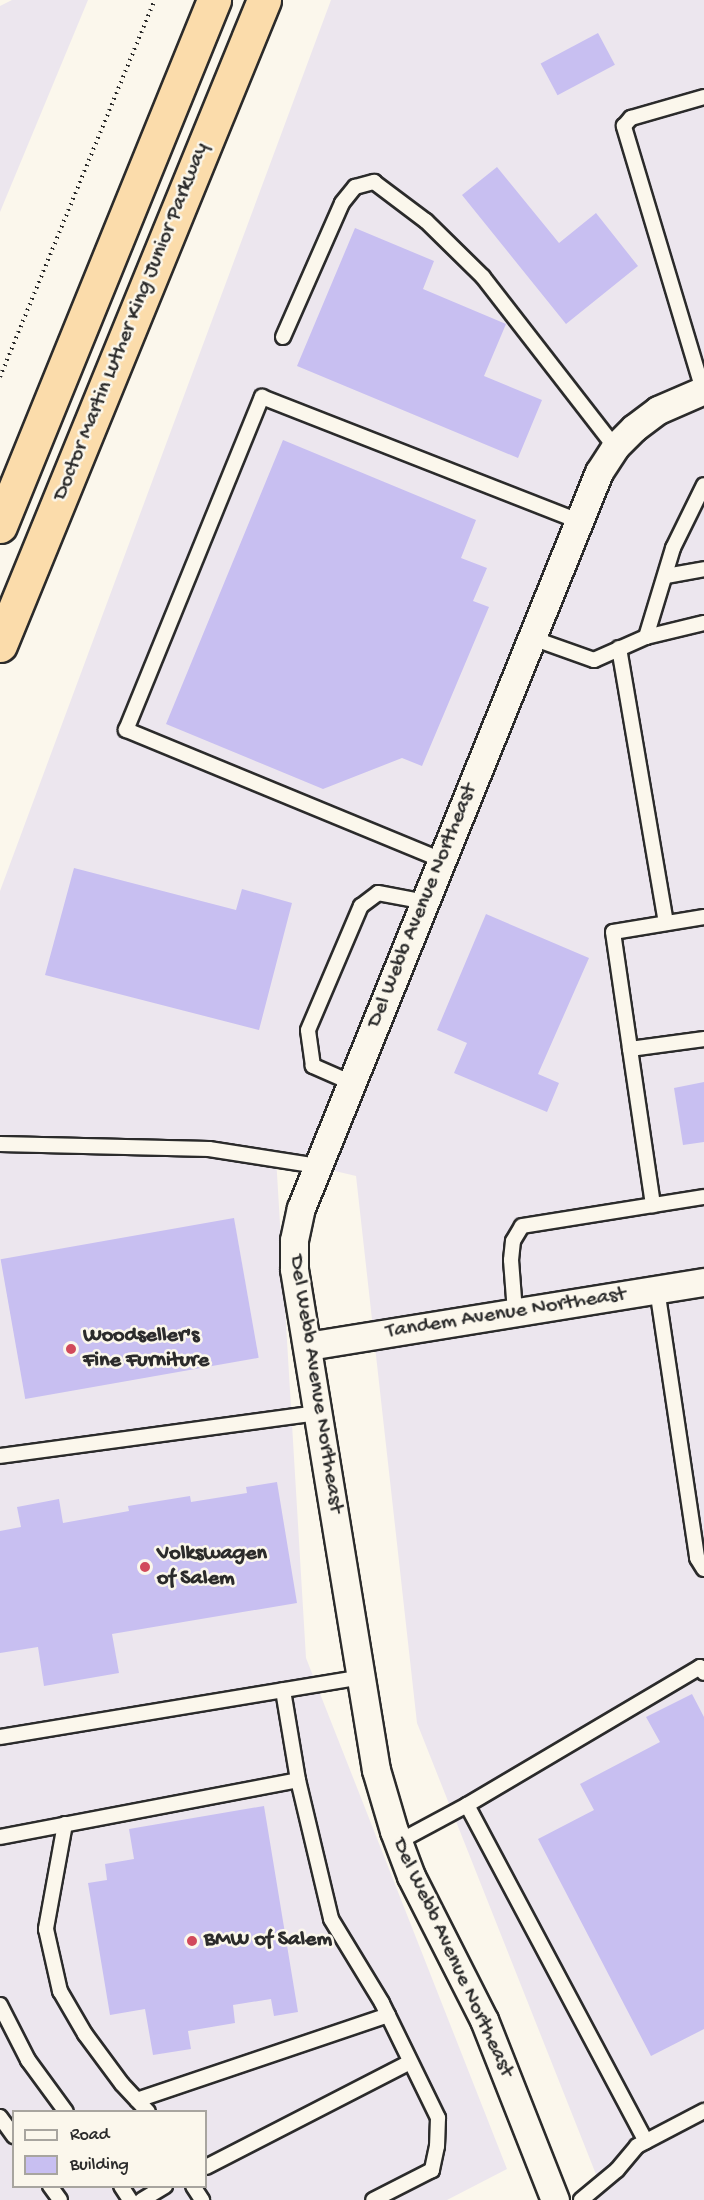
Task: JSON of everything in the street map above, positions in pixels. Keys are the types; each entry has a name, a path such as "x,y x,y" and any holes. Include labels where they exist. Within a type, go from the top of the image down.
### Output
{"highway":[{"name":"Doctor Martin Luther King Junior Parkway","path":"0,526 214,0"},
{"name":"Doctor Martin Luther King Junior Parkway","path":"0,645 264,0"}],"street":[{"name":"Del Webb Avenue Northeast","path":"555,2200 484,2020 411,1876 376,1770 294,1269 294,1240 301,1208 599,472 615,447 634,428 658,410 704,390"},
{"name":"Tandem Avenue Northeast","path":"308,1346 704,1281"}],"lane":[{"path":"704,97 631,118 624,126 704,390"},
{"path":"283,337 342,203 355,187 374,182 426,221 483,278 615,447"},
{"path":"442,860 126,730 262,398 579,521"},
{"path":"646,636 673,548 704,485"},
{"path":"666,576 704,569"},
{"path":"532,638 594,660 646,636 704,623"},
{"path":"619,648 666,923"},
{"path":"351,1083 313,1066 308,1030 361,906 378,893 425,902"},
{"path":"653,1205 613,932 704,918"},
{"path":"630,1049 704,1039"},
{"path":"0,1144 209,1149 318,1166"},
{"path":"515,1312 511,1260 513,1241 522,1226 704,1197"},
{"path":"657,1289 697,1558 704,1569"},
{"path":"0,1456 318,1413"},
{"path":"398,1842 467,1805 700,1667 704,1673"},
{"path":"0,1737 361,1677"},
{"path":"283,1690 298,1780 331,1919 388,2015 438,2118 437,2146 432,2170 373,2200"},
{"path":"0,1837 298,1780"},
{"path":"467,1805 646,2141"},
{"path":"65,1824 46,1929 60,1991 86,2034 122,2084 146,2110"},
{"path":"0,2005 28,2060 65,2110"},
{"path":"137,2100 388,2015"},
{"path":"207,2166 410,2061"},
{"path":"581,2200 617,2170 637,2146 704,2111"},
{"path":"0,2117 12,2133"},
{"path":"51,2188 60,2200"},
{"path":"142,2200 163,2188"}],"path":[{"path":"0,377 155,0"}],"shaded area":[{"path":"12,0 88,0 0,212 0,6"},
{"path":"331,0 704,0 704,2200 580,2200 601,2187 417,1723 356,1176 276,1157 306,1658 507,2169 447,2200 0,2200 0,891"}],"building":[{"path":"598,33 615,65 558,95 541,64"},
{"path":"497,167 559,243 596,213 638,266 566,324 462,195"},
{"path":"355,228 434,261 423,289 506,324 484,376 542,400 518,458 297,366"},
{"path":"283,440 476,520 461,558 487,568 473,601 489,607 422,766 402,758 323,789 166,724"},
{"path":"74,868 236,910 242,889 292,903 259,1030 45,975"},
{"path":"486,914 589,958 538,1074 559,1083 547,1112 454,1073 467,1043 437,1030"},
{"path":"704,1082 704,1142 683,1145 674,1088"},
{"path":"234,1218 259,1358 25,1399 1,1259"},
{"name":"Volkswagen of Salem","path":"277,1482 297,1603 112,1634 119,1673 44,1686 38,1647 0,1653 0,1531 21,1527 17,1507 59,1499 63,1523 129,1511 128,1506 190,1496 191,1502 247,1493 246,1487"},
{"path":"692,1694 704,1717 704,2029 651,2056 538,1839 594,1810 580,1784 660,1742 646,1717"},
{"name":"BMW of Salem","path":"264,1806 298,2012 274,2016 271,1999 233,2005 235,2023 188,2031 191,2049 153,2055 145,2009 110,2015 88,1883 107,1880 105,1864 134,1859 129,1829"}],"place":[{"name":"Woodseller's Fine Furniture","path":"71,1349"},
{"name":"Volkswagen of Salem","path":"145,1567"},
{"name":"BMW of Salem","path":"192,1941"}]}
